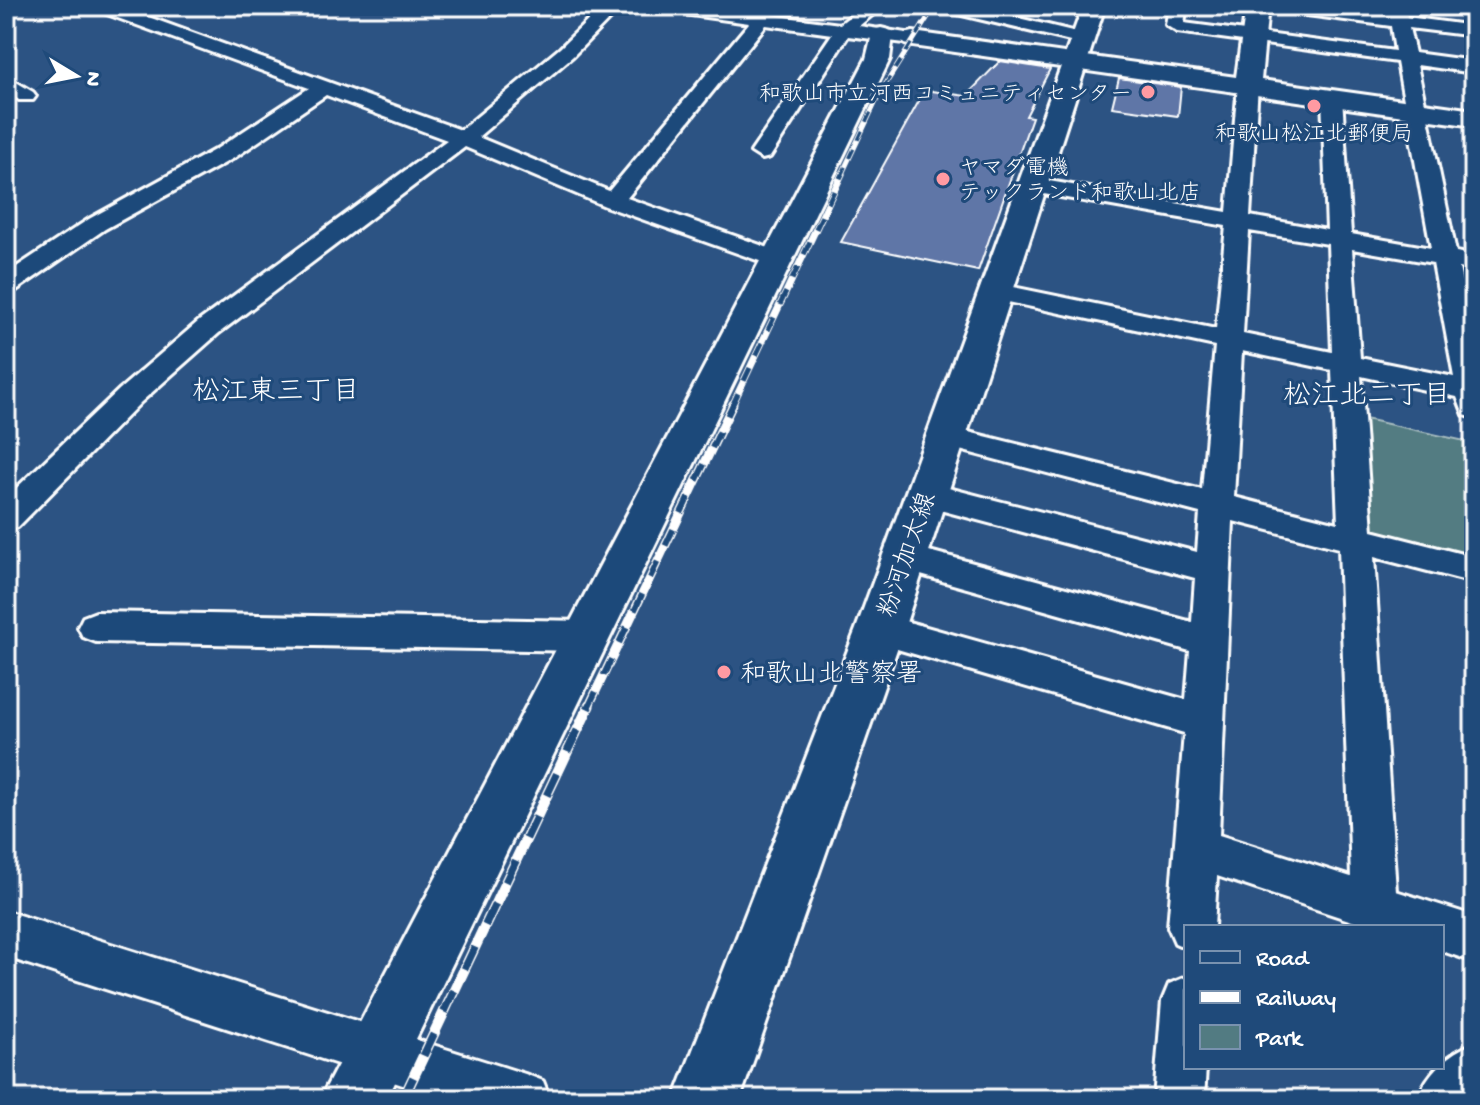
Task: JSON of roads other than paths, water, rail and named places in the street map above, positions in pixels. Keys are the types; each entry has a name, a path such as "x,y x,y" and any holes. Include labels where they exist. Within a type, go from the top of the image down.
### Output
{"street":[{"path":"102,6 321,89 465,139 613,201 777,259"},
{"path":"6,518 157,372 211,326 465,139 613,6"},
{"path":"662,6 761,19 878,27 1079,50 1248,84 1474,118"},
{"path":"947,6 1079,50"},
{"name":"粉河加太線","path":"707,1099 880,629 1094,6"},
{"path":"1276,6 1474,48"},
{"path":"1416,6 1474,13"},
{"path":"1177,7 1252,39 1400,31 1474,31"},
{"path":"613,201 761,19"},
{"path":"762,152 878,27"},
{"path":"365,1075 878,59 878,27"},
{"path":"1400,31 1474,67"},
{"path":"994,291 1348,365 1473,396 1442,258 1415,109 1402,78 1400,31"},
{"path":"1191,925 1217,507 1252,39"},
{"path":"1176,46 1206,51"},
{"path":"1402,78 1435,83"},
{"path":"6,82 26,96"},
{"path":"6,286 97,224 226,153 321,89"},
{"path":"1332,97 1375,906"},
{"path":"1032,185 1474,263"},
{"path":"944,436 1474,570"},
{"path":"925,494 1213,569"},
{"path":"903,557 1209,641"},
{"path":"96,627 586,636"},
{"path":"880,629 1204,722"},
{"path":"1197,849 1431,925"},
{"path":"1444,929 1474,939"},
{"path":"6,934 365,1075 525,1099"},
{"path":"1179,1099 1184,1029"},
{"path":"1442,1099 1474,1068"}],"railway":[{"path":"841,176 880,93 935,6"},
{"path":"732,406 842,174"},
{"path":"588,708 733,404"},
{"path":"403,1099 589,706"}],"place":[{"name":"和歌山市立河西コミュニティセンター","path":"1148,92"},
{"name":"和歌山松江北郵便局","path":"1314,106"},
{"name":"ヤマダ電機 テックランド和歌山北店","path":"943,179"},
{"name":"和歌山北警察署","path":"724,672"}],"district":[{"name":"松江東三丁目","path":"276,389"},
{"name":"松江北二丁目","path":"1367,393"}]}
